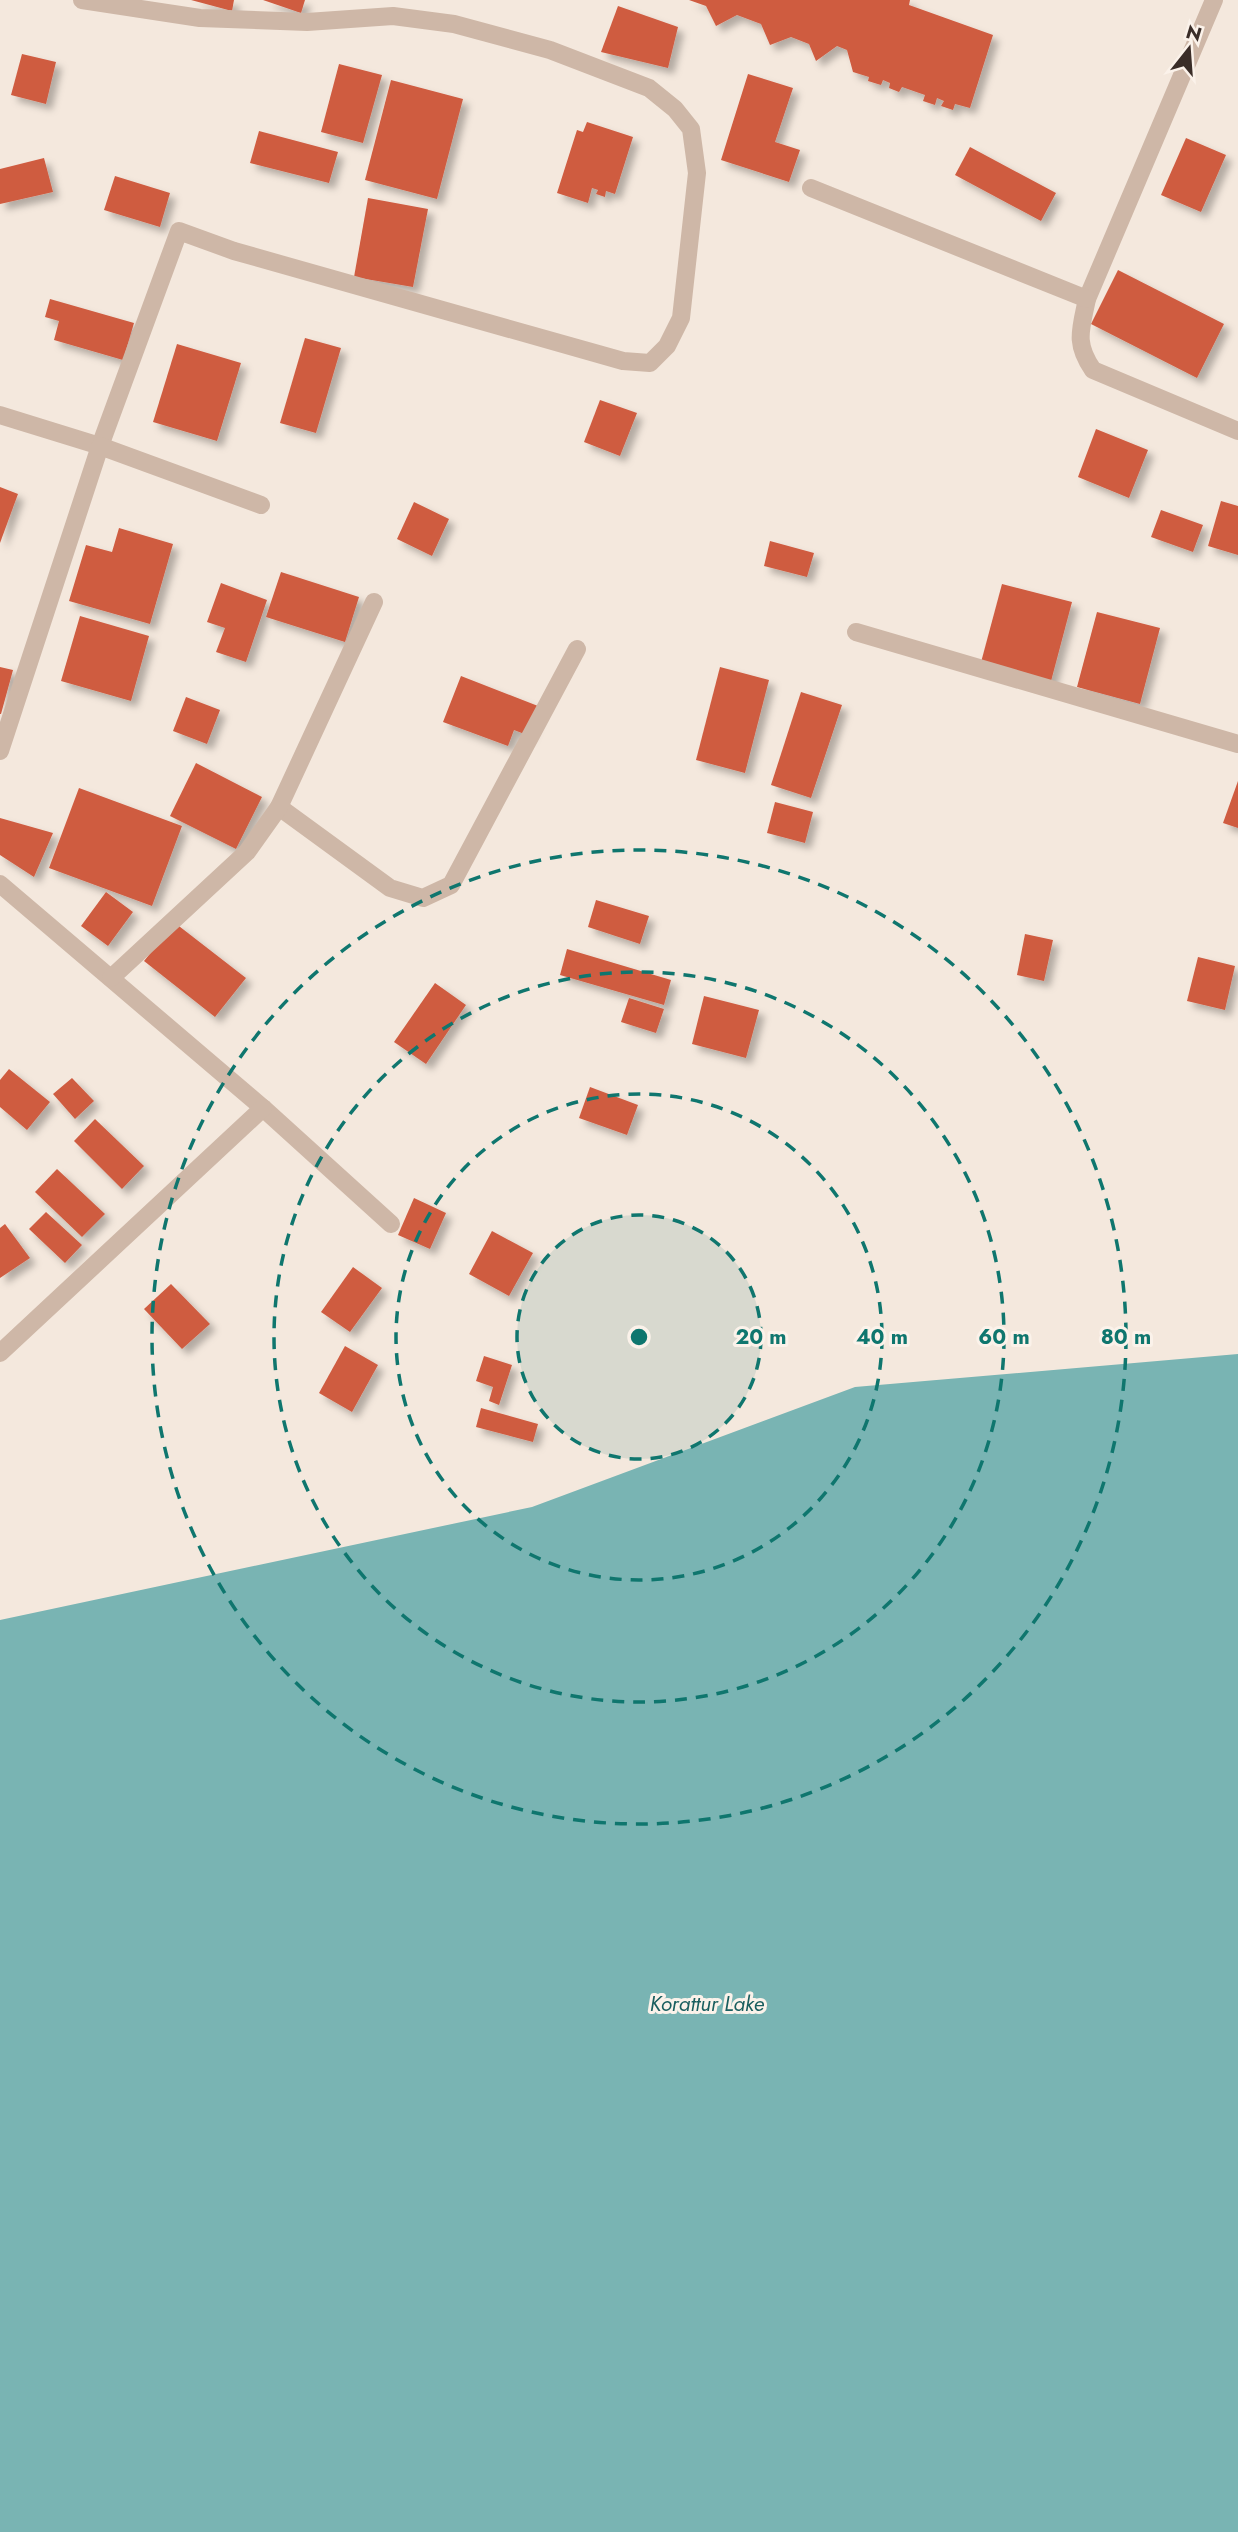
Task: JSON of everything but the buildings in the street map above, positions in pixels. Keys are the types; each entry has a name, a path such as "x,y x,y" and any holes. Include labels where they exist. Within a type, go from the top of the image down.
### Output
{"street":[{"path":"0,751 100,446 179,231 234,251 622,361 650,363 667,346 681,318 697,173 691,130 676,109 649,88 550,50 454,24 393,16 307,22 200,18 82,0"},
{"path":"1214,0 1087,299 1081,327 1081,353 1093,370 1238,431"},
{"path":"811,188 1087,299"},
{"path":"0,415 100,446 261,505"},
{"path":"111,978 247,852 278,807 374,602"},
{"path":"856,632 1238,744"},
{"path":"278,807 390,888 423,898 452,885 577,649"},
{"path":"0,884 263,1108 391,1224"},
{"path":"0,1353 263,1108"}],"water":[{"name":"Korattur Lake","path":"1238,1354 1238,2532 0,2532 0,1620 532,1507 855,1387"}]}
